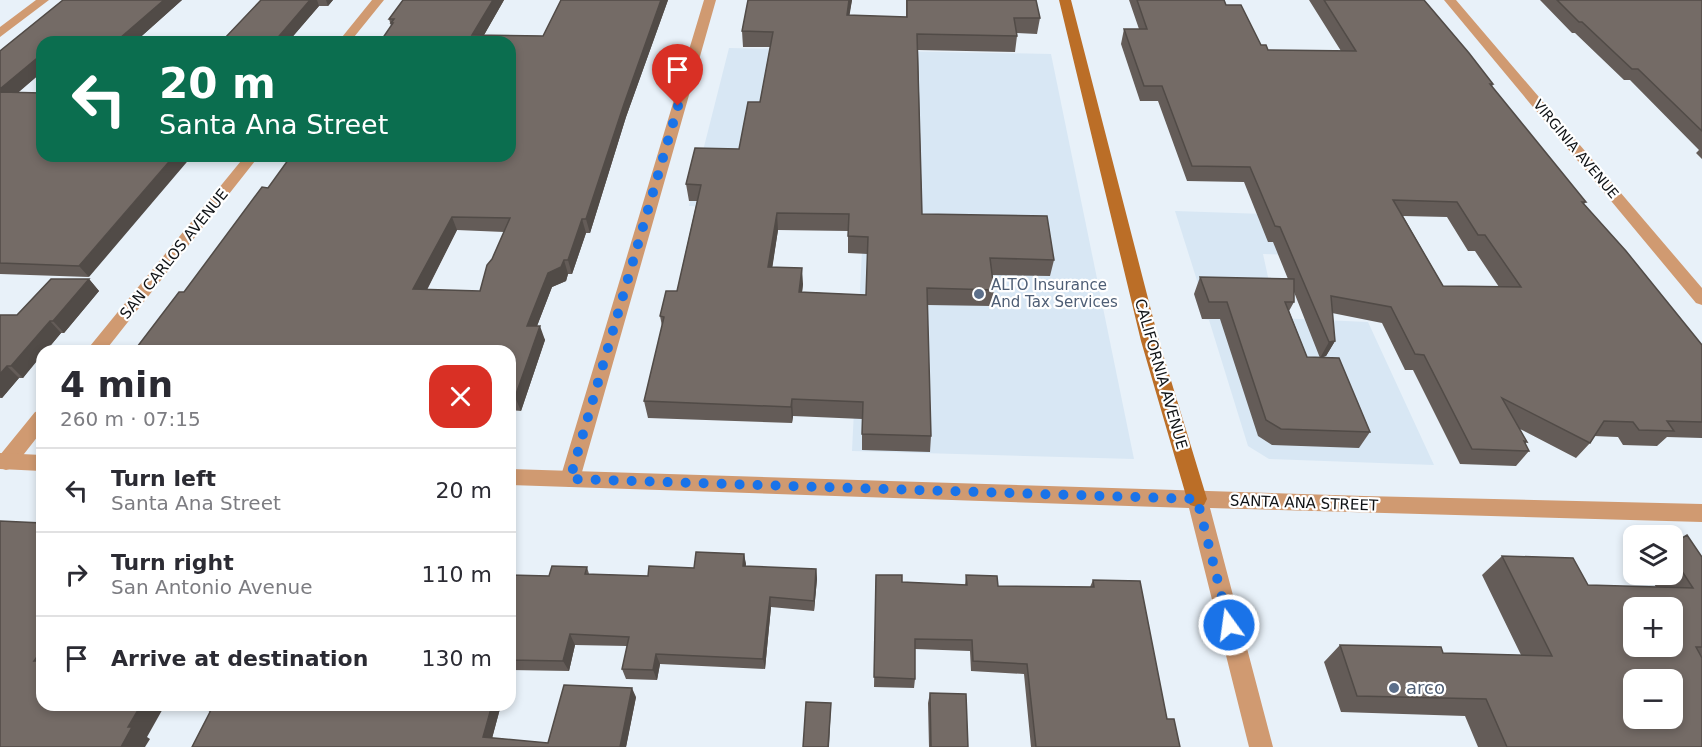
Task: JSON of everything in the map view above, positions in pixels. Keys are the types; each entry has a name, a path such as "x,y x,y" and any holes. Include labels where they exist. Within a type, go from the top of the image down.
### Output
{"main road":[{"name":"CALIFORNIA AVENUE","path":"1065,0 1150,341 1197,499"}],"street":[{"path":"0,33 43,0"},
{"path":"349,36 378,0"},
{"path":"570,479 710,0"},
{"name":"VIRGINIA AVENUE","path":"1450,0 1702,299"},
{"name":"SAN CARLOS AVENUE","path":"100,345 247,162"},
{"path":"3,461 36,424"},
{"path":"3,461 36,463"},
{"name":"SANTA ANA STREET","path":"516,477 1702,513"},
{"name":"CALIFORNIA AVENUE","path":"1197,499 1261,747"}],"shaded area":[{"path":"729,48 1051,54 1134,459 852,451 864,210 689,206"},
{"path":"1175,211 1388,218 1408,258 1263,254 1277,318 1368,322 1434,465 1269,459 1248,446 1209,320 1202,319 1194,294 1201,293"}],"building":[{"path":"63,0 164,0 122,36 36,36 36,59 0,89 0,51"},
{"path":"261,0 310,0 279,36 227,36"},
{"path":"403,0 493,0 472,35 543,36 561,0 661,0 586,219 582,219 568,260 564,260 561,267 548,273 527,326 540,326 516,394 516,345 139,345 179,292 184,292 262,187 268,188 287,162 516,162 516,36 384,36 394,19 389,19","holes":["452,217 510,218 492,259 487,265 480,291 413,289"]},
{"path":"748,0 849,0 847,15 907,17 907,0 1036,0 1040,18 1014,18 1017,36 917,34 922,214 1047,216 1054,260 990,258 994,290 927,288 931,436 862,434 863,402 792,399 791,407 644,401 664,317 660,316 666,291 677,291 701,185 686,184 695,148 739,149 748,102 760,102 773,32 742,31","holes":["777,213 849,214 848,236 868,237 866,295 799,292 802,268 768,267"]},
{"path":"1137,0 1224,0 1226,5 1241,5 1261,45 1266,45 1268,50 1356,51 1324,0 1424,0 1469,53 1493,84 1490,84 1586,202 1582,202 1626,251 1702,345 1702,422 1667,421 1674,431 1639,430 1633,422 1604,421 1590,443 1502,398 1527,442 1524,441 1529,451 1472,449 1424,355 1415,354 1391,307 1331,296 1335,341 1329,342 1280,227 1275,226 1250,167 1192,166 1162,86 1144,86 1124,29 1147,29","holes":["1393,200 1457,202 1478,235 1485,235 1521,287 1443,286"]},
{"path":"1557,0 1702,0 1702,131 1638,69 1632,69"},
{"path":"0,92 36,93 36,162 169,162 79,266 0,263"},
{"path":"1200,277 1294,279 1294,302 1285,302 1307,357 1339,358 1370,432 1281,429 1266,420 1227,302 1209,302"},
{"path":"51,279 89,279 11,366 7,366 0,374 0,315 17,315"},
{"path":"0,521 36,523 36,658 34,661 36,661 36,711 137,711 128,727 132,727 121,747 0,747"},
{"path":"1687,535 1702,557 1702,647 1696,647 1702,658 1702,747 1507,747 1486,699 1357,696 1340,645 1441,647 1443,653 1552,656 1502,556 1573,558 1588,585 1693,588 1683,573 1683,537"},
{"path":"696,552 744,554 743,566 816,569 814,601 770,597 763,659 656,654 653,670 622,669 629,637 570,634 563,661 516,660 516,575 549,576 552,566 587,567 585,574 648,576 649,566 694,568"},
{"path":"876,575 902,575 902,582 967,585 966,575 997,576 998,586 1094,587 1093,580 1140,581 1167,719 1174,719 1180,747 1036,747 1027,664 973,661 972,640 915,639 915,679 874,677"},
{"path":"564,685 632,688 620,747 192,747 210,711 490,711 483,737 548,743"},
{"path":"930,693 966,694 968,747 931,747"},
{"path":"806,702 831,703 828,747 803,747"}],"place":[{"name":"ALTO Insurance And Tax Services","path":"979,294"},
{"name":"arco","path":"1394,688"}],"route":[{"path":"678,106 570,479 1197,499 1229,625"}]}
